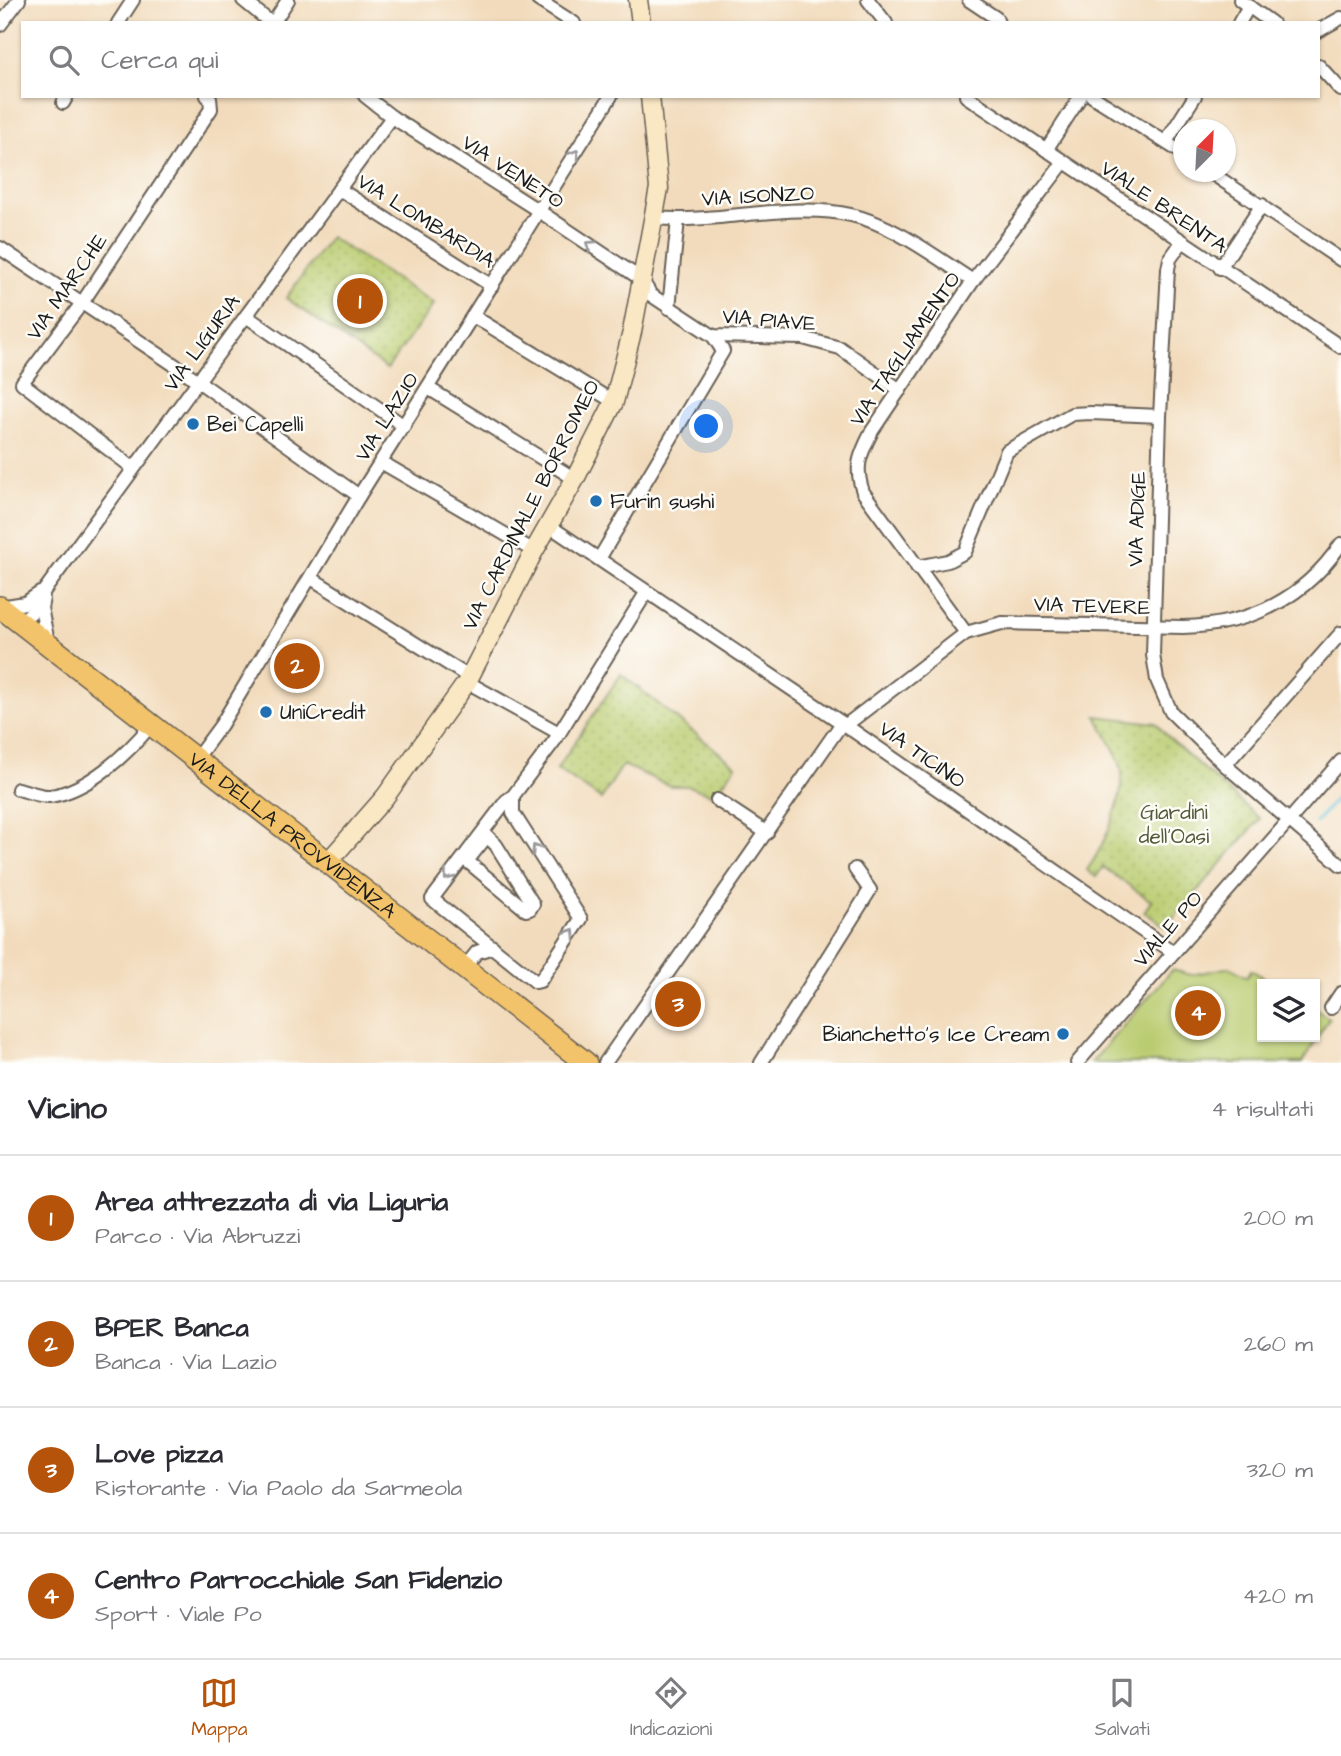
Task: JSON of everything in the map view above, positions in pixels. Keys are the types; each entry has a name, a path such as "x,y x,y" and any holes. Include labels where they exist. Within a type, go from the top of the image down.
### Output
{"main road":[{"name":"VIA DELLA PROVVIDENZA","path":"0,607 328,862 471,960 586,1063"}],"street":[{"path":"0,25 19,0"},
{"path":"119,21 133,0"},
{"path":"243,0 269,21"},
{"path":"273,21 288,0"},
{"path":"538,0 571,21"},
{"path":"638,0 641,21"},
{"path":"868,0 884,21"},
{"path":"969,0 997,21"},
{"path":"1239,21 1245,3 1269,21"},
{"path":"1320,30 1341,18"},
{"path":"1320,67 1341,90"},
{"name":"VIA MARCHE","path":"133,468 22,383 82,303 211,109 210,98"},
{"name":"VIA VENETO","path":"368,98 392,117 641,279"},
{"name":"VIA LAZIO","path":"195,759 225,717 359,496 610,98"},
{"name":"VIA CARDINALE BORROMEO","path":"328,862 385,797 468,680 614,402 632,332 659,188 650,98"},
{"name":"VIALE BRENTA","path":"969,98 1341,347"},
{"path":"1046,150 1080,98"},
{"path":"1095,98 1173,147"},
{"path":"1166,142 1196,98"},
{"name":"VIA LIGURIA","path":"20,622 32,612 44,591 133,468 392,117"},
{"name":"VIA TAGLIAMENTO","path":"966,633 863,492 857,474 861,453 872,431 973,281 1064,162"},
{"path":"1226,182 1341,260"},
{"name":"VIA LOMBARDIA","path":"339,189 492,286"},
{"path":"1220,268 1262,205"},
{"name":"VIA ISONZO","path":"655,218 678,220 816,210 853,215 890,230 973,281"},
{"path":"669,308 678,220"},
{"name":"VIA ADIGE","path":"1181,242 1170,259 1168,269 1160,416 1153,655 1157,680 1171,712 1288,822"},
{"path":"2,251 198,381 359,496"},
{"name":"VIA PIAVE","path":"641,279 651,295 713,336 803,338 840,348 900,390"},
{"path":"246,316 404,426"},
{"path":"473,316 614,402"},
{"path":"599,559 723,351 713,336"},
{"path":"428,388 575,479"},
{"path":"917,567 948,561 965,552 1007,451 1072,414 1160,416"},
{"path":"381,461 534,551"},
{"name":"VIA TICINO","path":"548,525 844,724 1173,952"},
{"name":"VIA TEVERE","path":"605,1063 844,724 966,633 1002,623 1208,627 1252,617 1305,586 1341,544"},
{"path":"311,578 468,680 559,733"},
{"path":"0,607 24,603 44,591"},
{"path":"44,591 41,608 48,644"},
{"path":"513,796 513,813 581,919 540,981 536,982 432,899 559,733 646,593"},
{"path":"1225,765 1341,633"},
{"path":"18,789 48,797 80,787 129,751 151,724"},
{"name":"VIALE PO","path":"1077,1063 1341,761"},
{"path":"717,800 767,832"},
{"path":"495,814 513,813"},
{"path":"1288,822 1341,865"},
{"path":"487,836 496,845 533,904 530,909 526,910 467,861 487,836"},
{"path":"761,1063 870,890 855,869"},
{"path":"471,960 477,943 472,931"},
{"path":"471,960 493,947"},
{"path":"1331,1008 1341,992"}],"green space":[{"path":"330,237 434,304 387,369 286,298"},
{"path":"621,674 736,766 714,795 688,786 670,786 623,765 601,799 557,769"},
{"name":"Giardini dell'Oasi","path":"1096,716 1156,723 1169,738 1260,819 1166,927 1144,912 1151,901 1103,867 1096,877 1087,870 1112,820 1122,778 1119,761"},
{"path":"1230,967 1247,977 1251,970 1266,979 1257,979 1257,1042 1315,1042 1302,1063 1091,1063 1172,970 1191,975"},
{"path":"1320,1012 1329,1018 1320,1033"}],"waterway":[{"path":"1316,822 1341,793"}],"place":[{"name":"Area attrezzata di via Liguria","path":"360,301"},
{"name":"Bei Capelli","path":"193,424"},
{"name":"Furin sushi","path":"596,501"},
{"name":"BPER Banca","path":"297,666"},
{"name":"UniCredit","path":"266,712"},
{"name":"Love pizza","path":"678,1004"},
{"name":"Centro Parrocchiale San Fidenzio","path":"1198,1013"},
{"name":"Bianchetto's Ice Cream","path":"1063,1034"}]}
